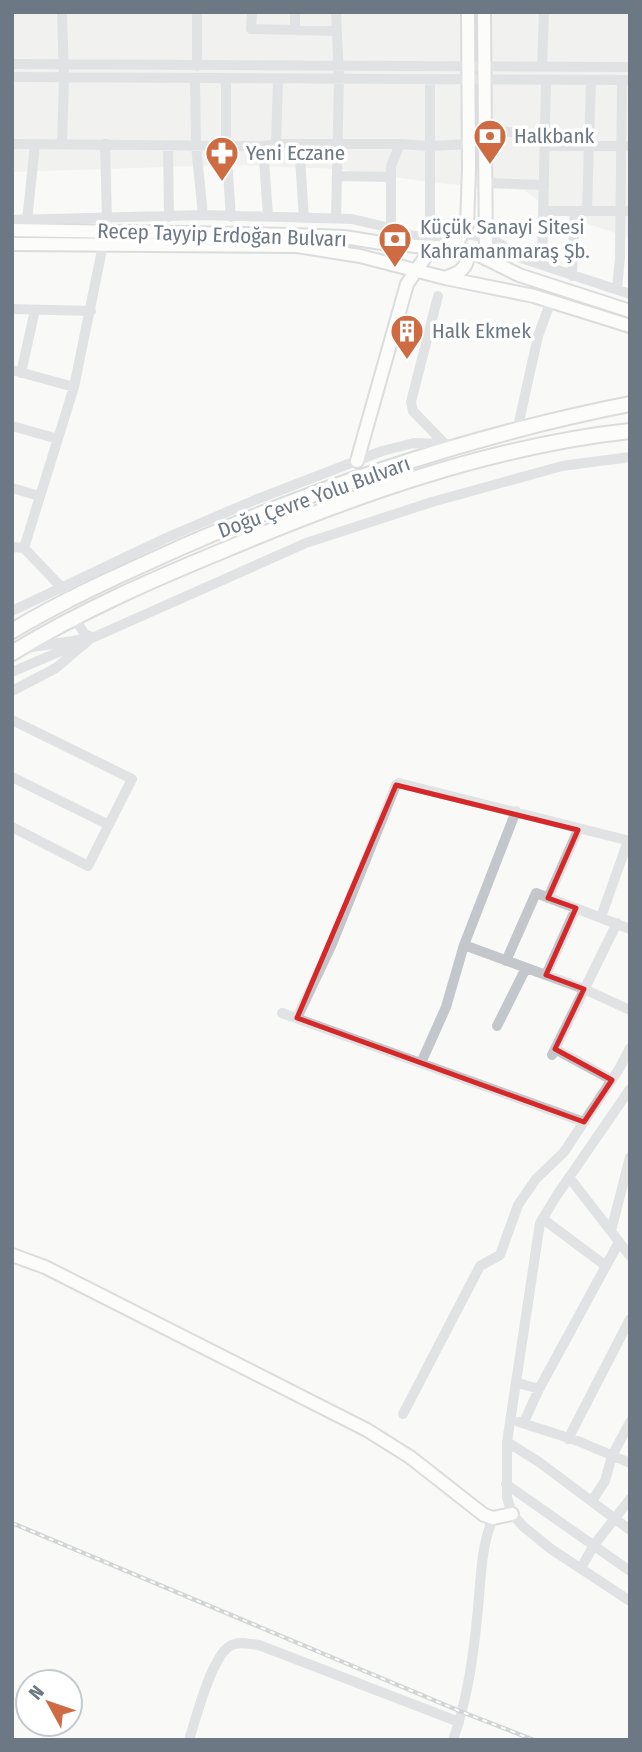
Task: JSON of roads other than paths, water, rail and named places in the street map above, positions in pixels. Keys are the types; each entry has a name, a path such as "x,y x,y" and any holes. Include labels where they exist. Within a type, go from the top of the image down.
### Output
{"highway":[{"name":"Doğu Çevre Yolu Bulvarı","path":"12,631 118,576 244,520 346,482 465,444 630,404"},
{"name":"Doğu Çevre Yolu Bulvarı","path":"16,651 163,575 328,509 468,464 569,439 630,431"}],"main road":[{"path":"357,461 405,291 428,253 464,234 467,225 468,12"},
{"path":"484,12 486,259"},
{"name":"Recep Tayyip Erdoğan Bulvarı","path":"12,230 294,235 439,245 475,253 519,275 630,311"},
{"name":"Recep Tayyip Erdoğan Bulvarı","path":"12,244 297,246 360,256 551,301 630,326"},
{"path":"439,245 463,255 467,261 463,269 445,278"},
{"path":"12,1255 45,1267 291,1389 367,1430 410,1457 484,1515 493,1518 512,1514"}],"street":[{"path":"62,12 62,145"},
{"path":"197,12 197,66"},
{"path":"251,12 251,29 336,31"},
{"path":"295,12 295,30"},
{"path":"336,12 339,79 336,218"},
{"path":"542,67 544,12"},
{"path":"12,64 630,67"},
{"path":"12,77 626,80 625,257 617,289"},
{"path":"195,79 196,146 202,215"},
{"path":"226,79 226,145 231,217"},
{"path":"276,144 278,79"},
{"path":"430,80 430,146 439,245"},
{"path":"542,265 546,80"},
{"path":"587,211 591,80"},
{"path":"485,130 589,146 626,146"},
{"path":"12,144 469,144"},
{"path":"27,221 35,144"},
{"path":"105,144 107,218"},
{"path":"299,144 304,218"},
{"path":"391,232 391,166 400,144"},
{"path":"168,146 169,217"},
{"path":"263,146 268,216"},
{"path":"337,176 391,177"},
{"path":"485,183 544,185"},
{"path":"543,211 625,211"},
{"path":"572,276 575,211"},
{"path":"12,220 202,215 336,218 382,226 391,232 439,245"},
{"path":"439,245 435,239 450,231 485,236 521,258 630,294"},
{"path":"63,589 18,547 40,496 74,387 103,245"},
{"path":"438,296 411,402 413,411 445,444"},
{"path":"517,431 538,337 551,301"},
{"path":"12,309 91,311"},
{"path":"35,310 16,372 74,387"},
{"path":"12,426 58,439"},
{"path":"12,611 166,538 382,451 414,443 465,444"},
{"name":"Doğu Çevre Yolu Bulvarı","path":"16,651 92,638 306,543 432,502 553,468 630,457"},
{"path":"12,488 40,496"},
{"path":"75,619 84,633 92,638"},
{"path":"12,672 92,638"},
{"path":"12,691 56,668 92,638"},
{"path":"12,720 132,779 88,866 12,827"},
{"path":"12,777 109,825"},
{"path":"297,1018 399,783 629,841 601,917"},
{"path":"421,1063 446,1007 464,945 516,811"},
{"path":"548,898 578,830"},
{"path":"506,961 536,893 630,929"},
{"path":"545,975 576,908"},
{"path":"612,1080 553,1052 617,923"},
{"path":"464,945 583,989 630,1010"},
{"path":"497,1026 526,968"},
{"path":"282,1013 583,1122"},
{"path":"403,1414 480,1266 500,1255 518,1205 536,1180 564,1152 630,1048"},
{"path":"630,1089 542,1219 507,1442 506,1484 512,1514 551,1549 630,1601"},
{"path":"611,1231 630,1157"},
{"path":"569,1177 630,1256"},
{"path":"542,1219 606,1266"},
{"path":"524,1422 539,1389 619,1242"},
{"path":"568,1439 630,1320"},
{"path":"518,1383 539,1389"},
{"path":"511,1421 524,1422 630,1463"},
{"path":"592,1502 605,1481 612,1456 630,1422"},
{"path":"507,1442 539,1462 630,1530"},
{"path":"506,1484 630,1571"},
{"path":"582,1568 594,1545 630,1499"},
{"path":"453,1740 459,1723 475,1634 485,1544 493,1518"},
{"path":"189,1740 223,1651 241,1642 259,1645 459,1723"}],"railway":[{"path":"12,1523 534,1740"}],"place":[{"name":"Halkbank","path":"490,166"},
{"name":"Yeni Eczane","path":"222,183"},
{"name":"Küçük Sanayi Sitesi Kahramanmaraş Şb.","path":"395,269"},
{"name":"Halk Ekmek","path":"407,361"}]}
